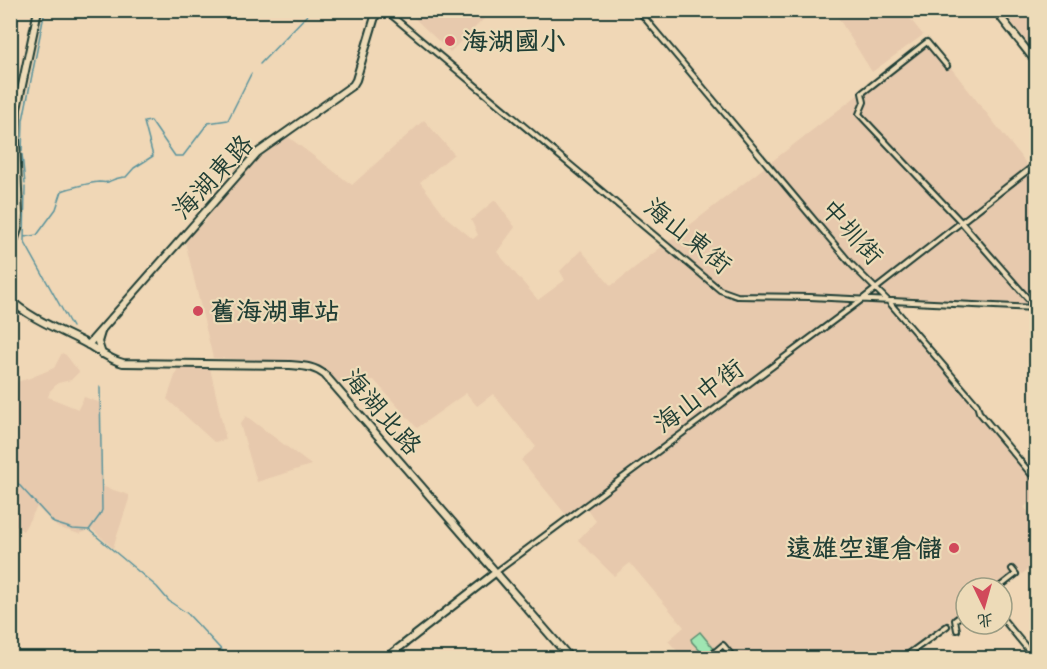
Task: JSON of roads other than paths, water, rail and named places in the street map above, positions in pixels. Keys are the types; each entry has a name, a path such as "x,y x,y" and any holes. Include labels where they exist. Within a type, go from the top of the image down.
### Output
{"street":[{"path":"10,254 20,200 16,152 17,109 38,10"},
{"name":"海湖東路","path":"88,345 257,153 353,85 377,10"},
{"name":"海山東街","path":"385,10 720,290 737,296 810,297 1036,308"},
{"name":"中圳街","path":"638,10 851,264 889,302 977,405 979,412 1036,480"},
{"path":"995,10 1036,62"},
{"path":"947,66 927,42 862,93 864,102 859,114 962,223 1036,308"},
{"name":"海山中街","path":"386,658 495,573 860,301 1036,164"},
{"name":"海湖北路","path":"10,299 28,313 102,354 123,363 290,365 308,366 318,370 570,658"},
{"path":"101,332 98,342 102,354"},
{"path":"1012,569 1016,574 1013,576"},
{"path":"903,658 947,626"},
{"path":"1014,633 1035,658"},
{"path":"708,658 723,645 734,658"}],"waterway":[{"path":"22,151 23,120 45,10"},
{"path":"260,64 312,10"},
{"path":"24,237 37,235 56,209 62,191 85,184 126,177 134,168 153,156 144,122 151,121 175,156 183,156 208,123 228,120 251,74"},
{"path":"22,154 25,184"},
{"path":"25,187 24,241 72,327"},
{"path":"100,387 102,510 89,530 157,587 169,601 188,614 229,658"},
{"path":"10,475 54,523 73,529 89,530"}],"place":[{"name":"海湖國小","path":"450,41"},
{"name":"舊海湖車站","path":"198,311"},
{"name":"遠雄空運倉儲","path":"954,548"}]}
